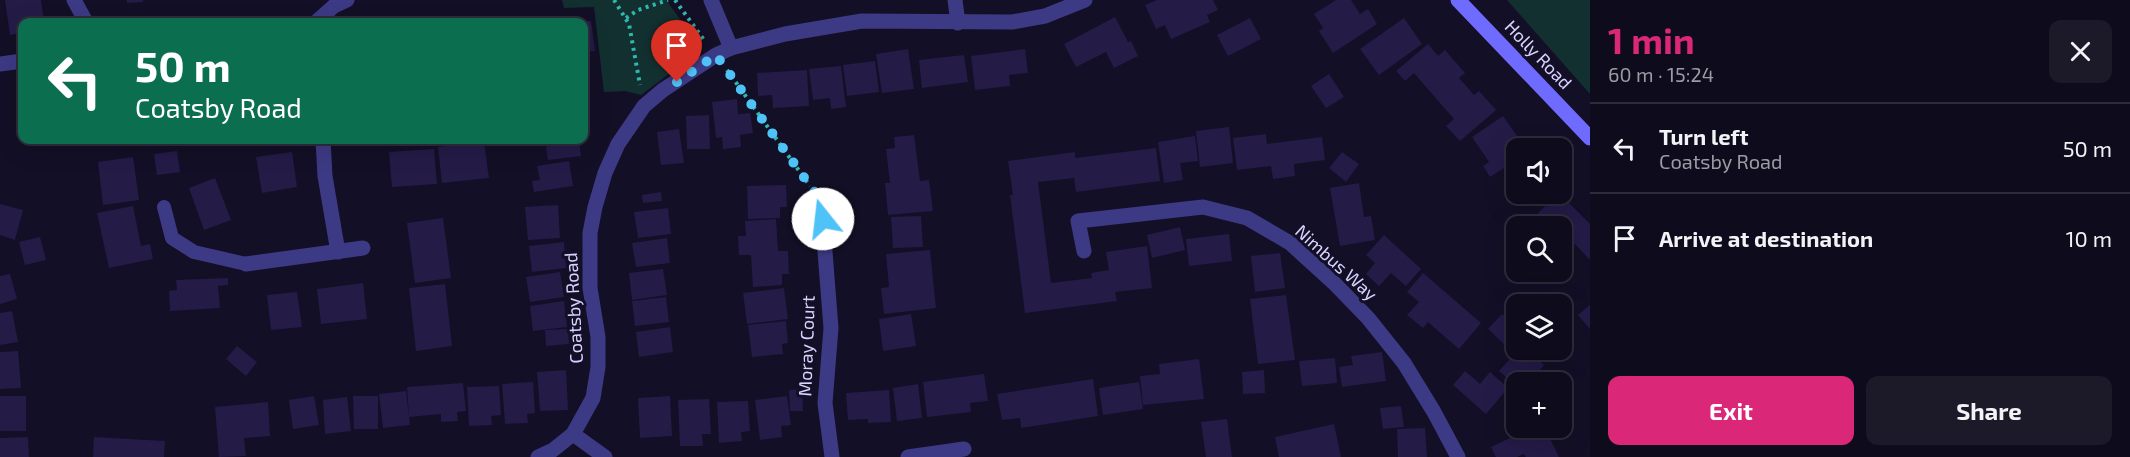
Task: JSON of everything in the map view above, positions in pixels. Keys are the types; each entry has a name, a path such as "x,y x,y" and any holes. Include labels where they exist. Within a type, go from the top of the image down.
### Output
{"street":[{"path":"75,0 84,18"},
{"path":"320,18 334,6 346,0"},
{"path":"711,0 731,48"},
{"path":"955,0 958,23"},
{"name":"Coatsby Road","path":"537,457 554,450 573,434 593,398 598,367 597,337 590,288 590,233 595,207 604,173 618,144 645,106 663,90 716,55 731,48 785,34 862,21 1012,22 1045,16 1085,0"},
{"name":"Holly Road","path":"1458,0 1590,138"},
{"path":"0,64 18,62"},
{"path":"323,144 325,176 338,252"},
{"name":"Moray Court","path":"821,201 831,328 825,403 831,457"},
{"name":"Nimbus Way","path":"1084,251 1078,221 1203,207 1247,218 1290,243 1368,318 1404,363 1458,457"},
{"path":"246,264 363,248"},
{"path":"573,434 605,457"},
{"path":"908,457 929,456 964,449"}],"lane":[{"path":"164,207 172,238 194,252 246,264"}],"path":[{"path":"614,0 629,24 645,106"},
{"path":"626,18 638,10 668,0"},
{"path":"675,0 821,201"}],"green space":[{"path":"562,0 666,0 702,49 641,95 625,91 604,92 594,7 564,8"},
{"path":"1507,0 1590,0 1590,94"}],"building":[{"path":"5,0 41,0 43,18 18,18 18,34 10,35"},
{"path":"127,0 143,0 143,2 127,3"},
{"path":"1157,0 1213,0 1218,10 1207,15 1210,22 1171,39 1165,25 1156,29 1145,5"},
{"path":"1336,0 1351,0 1360,14 1368,9 1377,24 1333,53 1319,31 1323,28 1314,14"},
{"path":"1115,17 1138,56 1114,68 1106,52 1076,67 1064,44"},
{"path":"1250,18 1261,39 1228,56 1217,35"},
{"path":"1404,18 1422,44 1379,75 1360,49"},
{"path":"588,21 591,21 595,51 588,52"},
{"path":"1428,44 1438,56 1445,50 1465,73 1459,78 1474,95 1479,91 1496,110 1460,141 1446,126 1454,119 1414,73 1405,81 1396,71"},
{"path":"908,49 914,89 882,93 876,54"},
{"path":"1025,49 1028,73 1009,75 1010,86 975,90 971,56"},
{"path":"964,55 968,82 922,88 919,60"},
{"path":"875,61 879,92 847,96 843,65"},
{"path":"841,66 846,107 831,109 830,98 813,100 809,69"},
{"path":"807,70 809,106 773,108 772,95 758,96 757,73"},
{"path":"1329,74 1344,97 1326,108 1311,86"},
{"path":"737,99 738,114 750,113 753,133 740,135 741,147 723,149 722,137 716,138 712,102"},
{"path":"709,115 710,149 687,149 686,116"},
{"path":"1503,116 1519,138 1506,138 1506,171 1504,168 1490,177 1483,166 1489,162 1472,137"},
{"path":"1229,127 1233,163 1200,167 1196,131"},
{"path":"679,129 684,163 661,165 657,132"},
{"path":"1266,134 1267,144 1322,137 1325,160 1294,164 1295,176 1273,179 1271,166 1237,170 1233,138"},
{"path":"914,135 920,181 929,180 933,211 888,215 885,183 890,183 886,149 895,148 894,137"},
{"path":"1195,136 1198,161 1180,163 1183,180 1164,183 1158,142"},
{"path":"484,144 489,178 442,183 438,147"},
{"path":"546,144 580,144 581,156 548,160"},
{"path":"1156,148 1160,181 1076,192 1074,178 1038,182 1051,283 1092,278 1091,273 1109,270 1106,252 1147,246 1152,288 1115,292 1117,301 1025,313 1008,161 1075,152 1075,158"},
{"path":"434,149 437,184 392,187 389,152"},
{"path":"177,151 180,172 157,175 154,154"},
{"path":"292,152 297,187 262,193 256,157"},
{"path":"1342,152 1359,164 1346,182 1329,168"},
{"path":"133,157 139,200 103,205 98,162"},
{"path":"569,161 573,186 534,192 532,181 540,180 537,166"},
{"path":"215,178 231,220 204,230 189,188"},
{"path":"1359,183 1364,217 1371,216 1375,240 1340,246 1330,188"},
{"path":"786,185 787,207 780,207 780,218 748,219 747,186"},
{"path":"661,192 662,201 643,203 642,195"},
{"path":"0,204 23,210 15,240 0,235"},
{"path":"1547,204 1570,204 1590,224 1590,260 1575,244 1572,247 1572,216 1541,216 1538,213"},
{"path":"558,205 560,238 528,240 525,207"},
{"path":"133,206 141,246 150,244 153,259 109,268 97,213"},
{"path":"668,208 671,234 638,238 634,212"},
{"path":"921,216 923,247 893,248 891,217"},
{"path":"443,218 451,278 415,283 407,223"},
{"path":"776,219 778,251 788,251 789,274 782,274 782,285 753,287 751,255 739,255 738,236 746,236 745,221"},
{"path":"1180,227 1185,250 1152,258 1147,235"},
{"path":"1229,234 1232,261 1189,266 1186,239"},
{"path":"1384,235 1421,269 1406,286 1391,273 1379,286 1366,274 1375,263 1366,255"},
{"path":"40,237 46,260 25,265 19,242"},
{"path":"667,238 670,263 636,267 632,243"},
{"path":"564,242 566,268 532,272 529,246"},
{"path":"930,250 936,308 884,314 881,288 889,287 886,254"},
{"path":"1280,253 1285,288 1255,292 1251,256"},
{"path":"663,269 667,295 632,300 629,273"},
{"path":"560,272 564,297 530,302 526,277"},
{"path":"1423,273 1481,323 1459,349 1428,322 1423,328 1407,315 1419,302 1407,292"},
{"path":"10,274 17,299 0,304 0,276"},
{"path":"228,278 228,285 218,286 220,308 170,311 169,291 177,290 176,280"},
{"path":"363,283 367,319 321,324 317,289"},
{"path":"445,284 452,346 416,351 409,288"},
{"path":"784,288 788,319 747,324 743,293"},
{"path":"297,292 302,327 271,330 267,295"},
{"path":"1286,295 1295,360 1258,364 1250,299"},
{"path":"666,297 669,322 635,326 632,301"},
{"path":"564,301 567,327 533,331 530,306"},
{"path":"1590,305 1590,329 1578,315"},
{"path":"12,311 18,342 0,345 0,313"},
{"path":"911,314 916,346 883,351 879,319"},
{"path":"1502,314 1506,317 1506,346 1488,329"},
{"path":"786,321 788,343 782,344 783,354 752,357 748,325"},
{"path":"670,327 673,352 639,357 636,332"},
{"path":"568,329 569,344 546,346 545,330"},
{"path":"237,346 257,362 246,376 226,359"},
{"path":"18,351 21,388 0,389 0,352"},
{"path":"1382,352 1386,381 1342,387 1339,367 1353,365 1351,356"},
{"path":"1335,358 1337,383 1302,386 1299,361"},
{"path":"1199,359 1204,399 1143,405 1140,376 1160,374 1159,364"},
{"path":"1509,360 1538,360 1544,365 1538,372 1506,372 1506,377 1499,371"},
{"path":"566,370 568,410 540,411 537,372"},
{"path":"1264,370 1265,393 1243,394 1242,372"},
{"path":"1465,371 1480,384 1490,372 1506,386 1506,390 1486,414 1453,385"},
{"path":"984,374 988,401 970,403 971,412 927,417 923,382"},
{"path":"1093,379 1098,416 1021,428 1020,418 1002,420 997,394"},
{"path":"533,382 535,413 527,414 528,423 505,424 502,384"},
{"path":"1139,382 1143,409 1103,415 1099,388"},
{"path":"463,383 466,411 457,412 458,421 441,422 441,414 409,417 407,387"},
{"path":"918,384 922,418 897,421 893,388"},
{"path":"499,386 501,415 491,416 492,425 469,426 467,387"},
{"path":"802,389 803,411 790,411 789,390"},
{"path":"889,390 891,422 868,423 868,419 848,420 846,393"},
{"path":"406,391 410,425 383,428 379,394"},
{"path":"0,396 26,396 26,431 0,431"},
{"path":"314,396 319,425 293,429 289,400"},
{"path":"353,396 378,396 378,429 354,429"},
{"path":"670,396 672,436 640,438 638,398"},
{"path":"787,396 791,425 781,426 782,437 760,440 755,400"},
{"path":"347,397 351,431 325,434 323,400"},
{"path":"709,399 711,434 702,434 703,446 680,446 678,400"},
{"path":"748,401 750,431 741,432 742,441 719,443 717,402"},
{"path":"268,402 270,436 244,438 246,456 219,457 215,407"},
{"path":"1401,406 1404,427 1383,429 1380,408"},
{"path":"1227,419 1232,457 1206,457 1201,422"},
{"path":"1334,424 1341,457 1279,457 1275,437"},
{"path":"1425,428 1427,457 1398,457 1397,429"},
{"path":"28,437 29,457 0,457 0,438"},
{"path":"94,437 165,441 164,457 93,457"},
{"path":"1510,438 1550,438 1559,457 1526,457 1524,454 1517,457 1496,457 1491,447"}],"route":[{"path":"677,82 716,55 821,201 823,219"}]}
